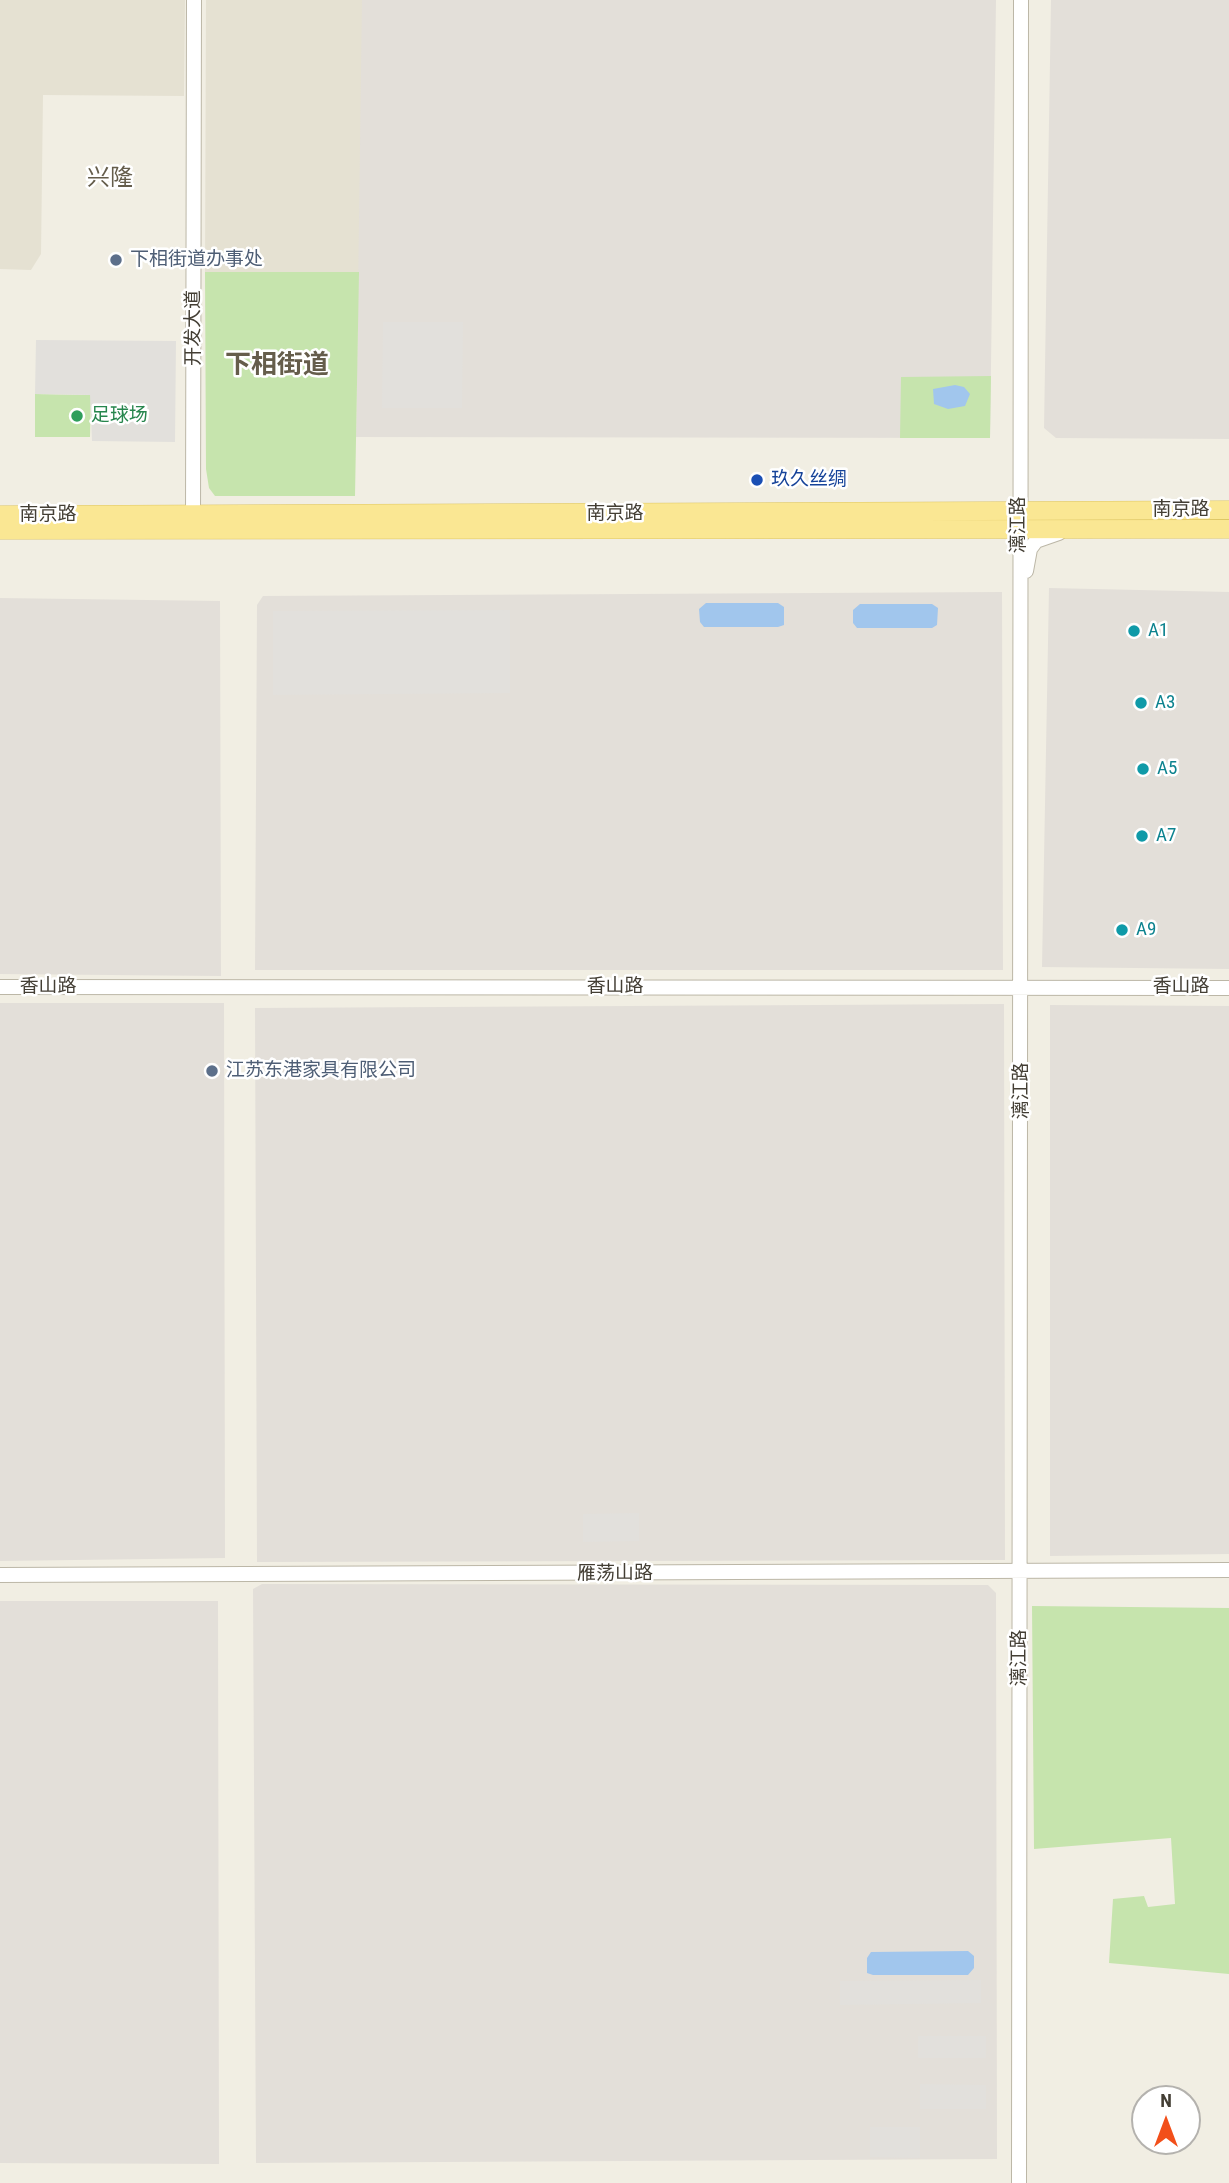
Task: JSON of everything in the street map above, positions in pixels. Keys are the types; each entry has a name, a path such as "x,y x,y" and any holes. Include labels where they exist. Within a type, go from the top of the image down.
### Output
{"main road":[{"name":"南京路","path":"0,530 193,523 1019,521 1229,510"},
{"name":"南京路","path":"0,515 193,523"},
{"name":"南京路","path":"1019,521 1078,529 1229,529"}],"street":[{"name":"开发大道","path":"193,523 194,0"},
{"name":"漓江路","path":"1019,2183 1021,0"},
{"path":"1020,628 1030,549 1042,537 1078,529"},
{"name":"香山路","path":"0,987 1229,988"},
{"name":"雁荡山路","path":"0,1575 1020,1573 1229,1570"}],"shaded area":[{"path":"0,0 185,0 184,96 43,95 41,254 31,270 0,269"},
{"path":"206,0 363,0 359,272 205,272"},
{"path":"362,0 996,0 990,438 356,437"},
{"path":"1051,0 1229,0 1229,439 1056,438 1044,428"},
{"path":"383,322 463,322 462,408 382,408"},
{"path":"36,340 176,341 175,442 92,441 90,395 35,394"},
{"path":"1049,588 1229,592 1229,969 1042,967"},
{"path":"1002,592 1003,970 255,970 257,605 263,596"},
{"path":"0,598 220,601 221,976 0,974"},
{"path":"510,610 510,693 273,695 273,611"},
{"path":"0,1003 224,1003 225,1558 0,1561"},
{"path":"1004,1004 1005,1560 257,1562 255,1008"},
{"path":"1050,1005 1229,1006 1229,1554 1050,1556"},
{"path":"639,1513 639,1541 583,1542 583,1514"},
{"path":"262,1584 988,1585 996,1593 997,2159 256,2163 253,1589"},
{"path":"0,1601 218,1601 219,2164 0,2163"},
{"path":"981,1980 981,2003 840,2005 840,1981"},
{"path":"918,2036 986,2036 986,2058 918,2058"},
{"path":"920,2084 986,2085 986,2109 920,2109"},
{"path":"870,2127 920,2127 920,2158 870,2157"}],"green space":[{"path":"205,272 359,272 355,496 215,496 209,488 206,469"},
{"path":"991,376 990,438 900,438 901,377"},
{"path":"35,394 91,395 90,437 35,437"},
{"path":"1032,1606 1229,1608 1229,1974 1109,1963 1113,1899 1144,1896 1148,1907 1175,1904 1171,1838 1034,1849"}],"water":[{"path":"955,385 964,387 970,394 965,406 948,409 934,404 933,389"},
{"path":"706,603 778,603 784,607 784,625 704,627 700,622 699,609"},
{"path":"860,604 932,604 938,608 937,625 932,628 857,628 853,623 853,610"},
{"path":"968,1951 974,1956 974,1968 968,1975 867,1973 867,1958 871,1952"}],"place":[{"name":"下相街道办事处","path":"116,260"},
{"name":"足球场","path":"77,416"},
{"name":"玖久丝绸","path":"757,480"},
{"name":"A1","path":"1134,631"},
{"name":"A3","path":"1141,703"},
{"name":"A5","path":"1143,769"},
{"name":"A7","path":"1142,836"},
{"name":"A9","path":"1122,930"},
{"name":"江苏东港家具有限公司","path":"212,1071"}],"district":[{"name":"兴隆","path":"110,179"},
{"name":"下相街道","path":"277,366"}]}
